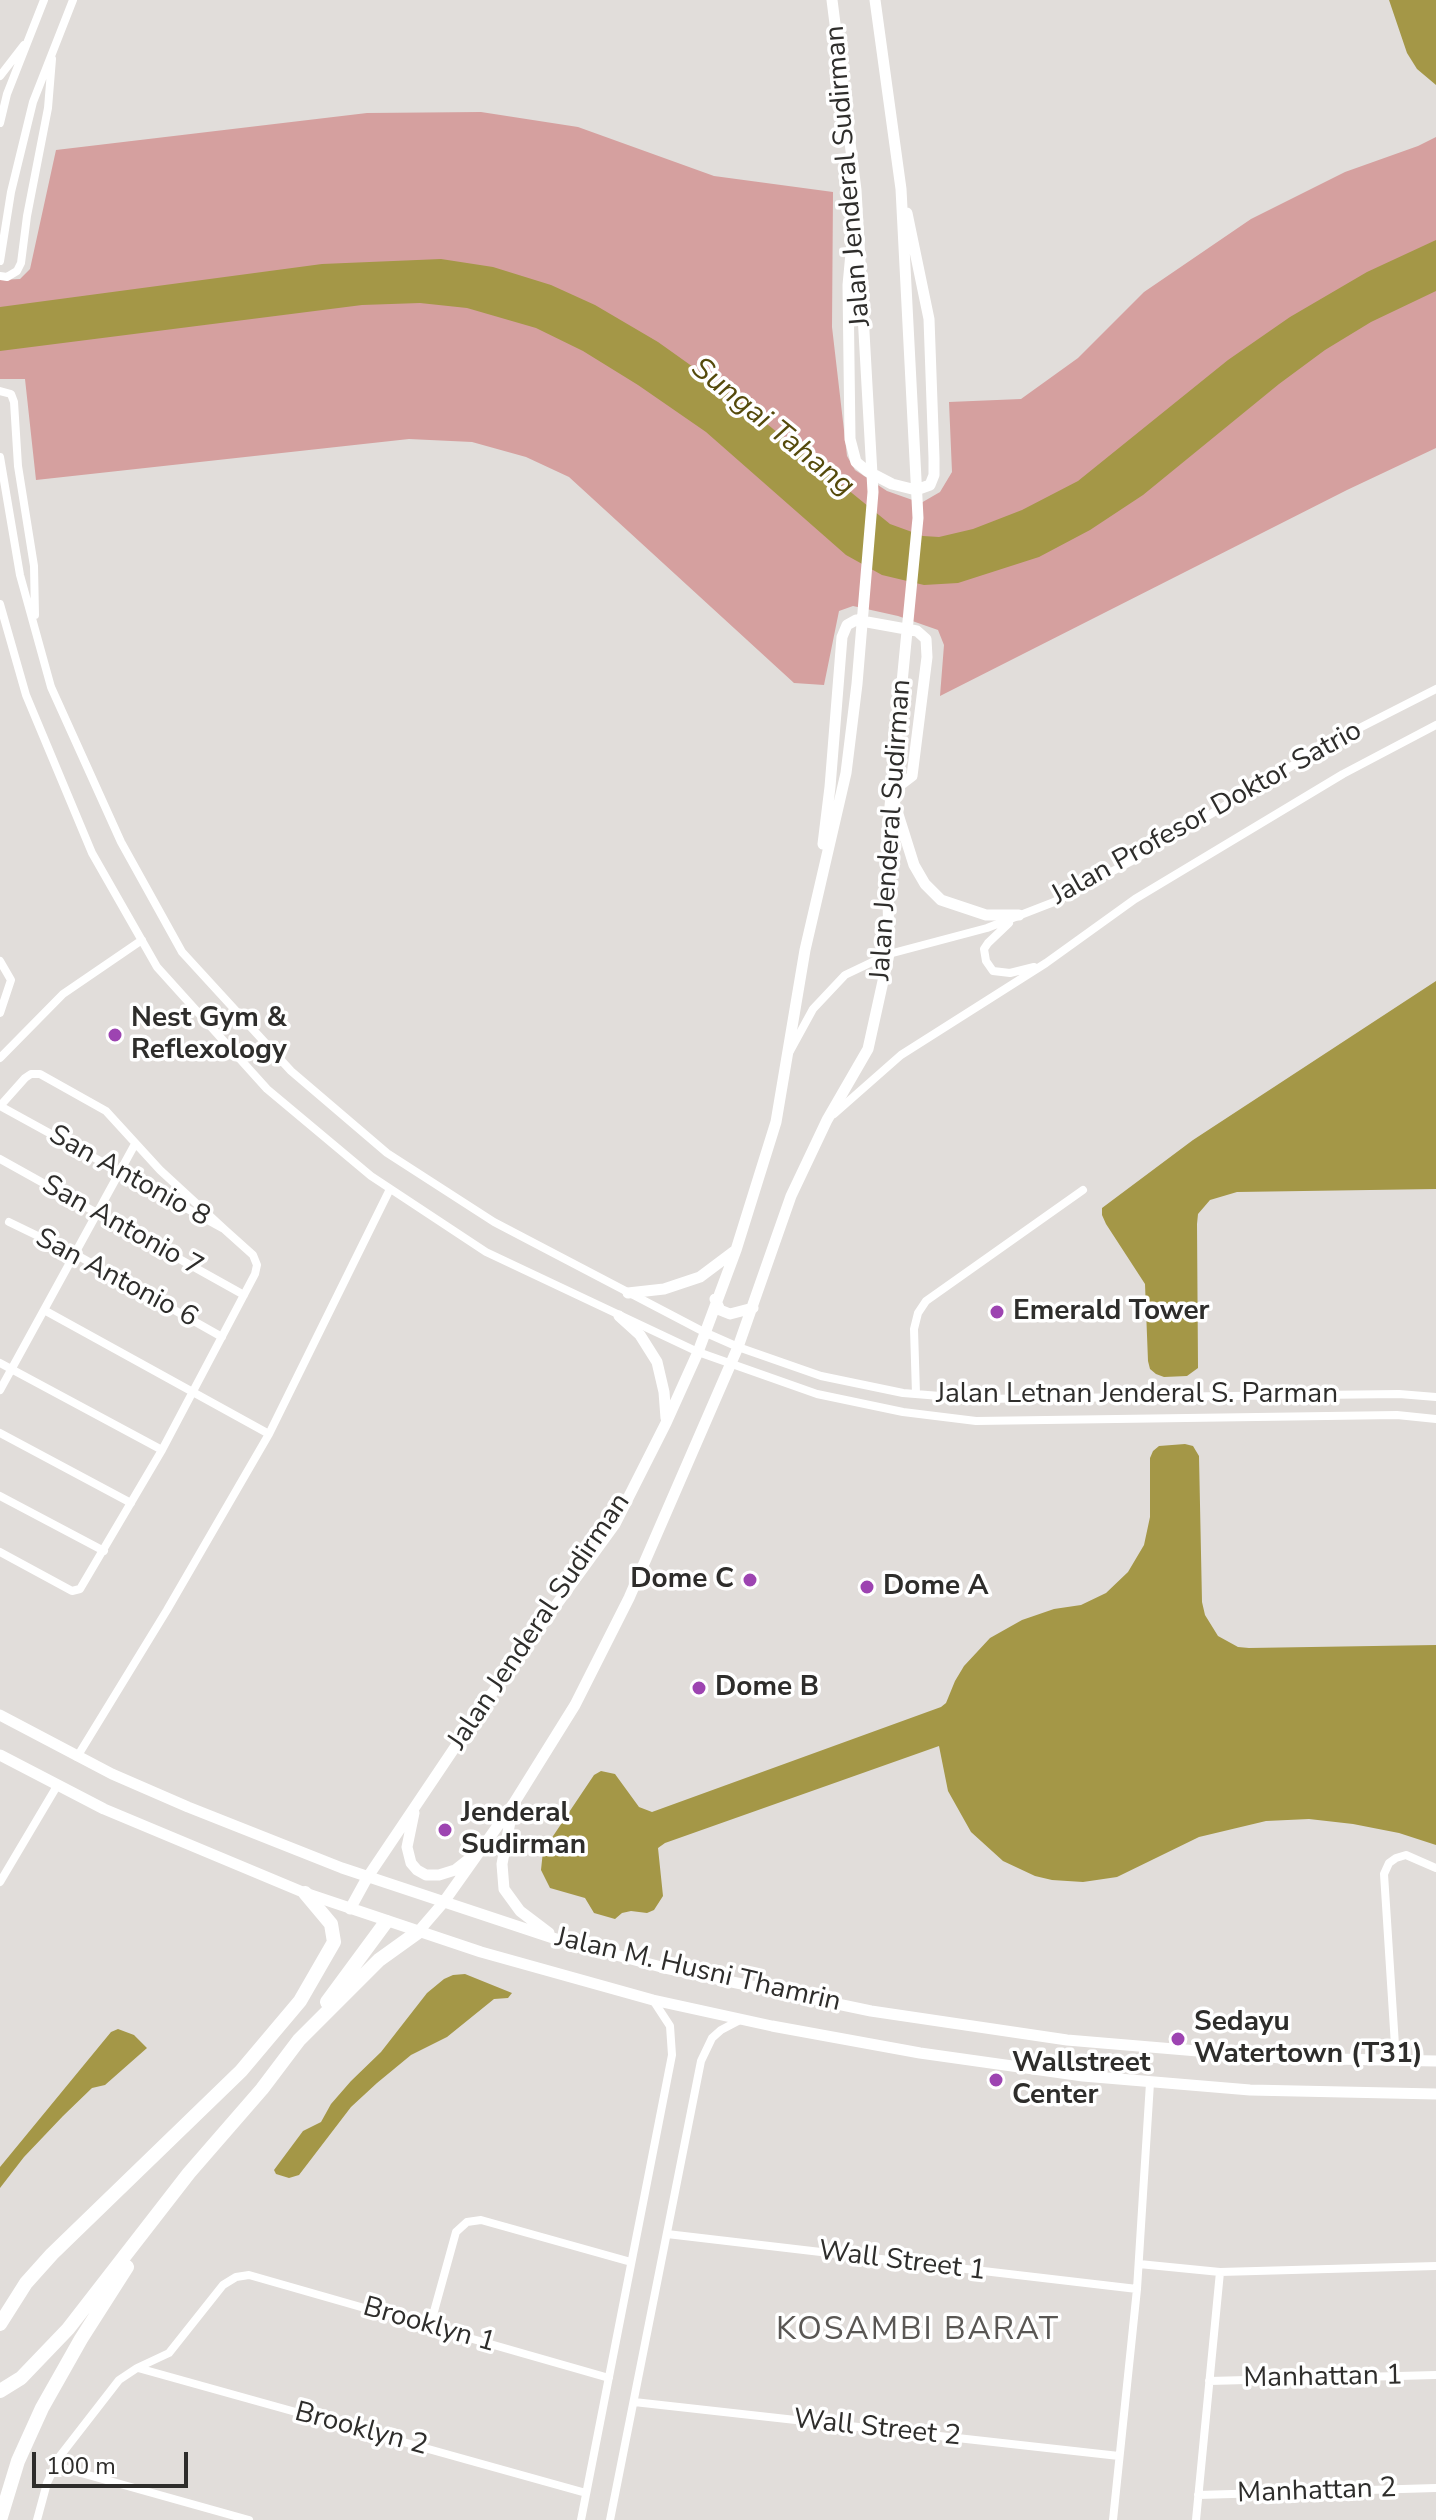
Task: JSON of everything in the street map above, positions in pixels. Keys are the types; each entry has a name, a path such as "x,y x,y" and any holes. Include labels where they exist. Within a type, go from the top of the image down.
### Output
{"highway":[{"path":"0,2324 26,2283 52,2254 253,2057 290,2014 334,1942 334,1930 305,1893"},
{"path":"0,2391 21,2378 68,2329 189,2173 262,2089 386,1922"},
{"path":"299,2040 379,1960 418,1932"},
{"path":"0,2520 18,2461 55,2383 189,2173"}],"street":[{"path":"0,123 7,94 44,0"},
{"path":"0,261 11,192 33,102 73,0"},
{"name":"Jalan Jenderal Sudirman","path":"350,1909 367,1878 480,1710 615,1524 698,1352 715,1299 736,1250 776,1122 815,908 846,773 857,684 873,492 856,190 832,0"},
{"name":"Jalan Jenderal Sudirman","path":"418,1932 443,1903 514,1803 575,1705 614,1628 738,1347 791,1196 827,1120 868,1049 889,954 887,837 918,518 901,189 875,0"},
{"path":"0,76 30,37"},
{"path":"0,276 7,277 17,271 21,263 48,108 53,50"},
{"path":"856,190 848,285 850,439 856,462 867,471 892,484 916,490 930,485 934,475 929,319 901,189"},
{"path":"0,391 11,394 14,402 18,466 34,566 35,630"},
{"path":"0,457 20,575 35,630"},
{"name":"Jalan Letnan Jenderal S. Parman","path":"0,604 4,633 26,695 92,853 157,967 267,1089 371,1176 486,1252 698,1352 817,1394 903,1412 976,1421 1397,1415 1436,1419"},
{"path":"0,620 4,633"},
{"path":"815,908 830,787 842,637 847,625 856,620 917,631 926,639 927,657 912,776 891,792 914,865 925,884 941,900 986,915 1019,915"},
{"name":"Jalan Letnan Jenderal S. Parman","path":"35,630 51,687 114,828 182,952 291,1071 387,1153 494,1222 738,1347 821,1376 916,1394 977,1399 1399,1394 1436,1397"},
{"name":"Jalan Profesor Doktor Satrio","path":"786,1059 813,1009 845,975 889,954 987,928 1054,902 1130,862 1334,741 1436,689"},
{"name":"Jalan Profesor Doktor Satrio","path":"827,1120 901,1055 1046,963 1135,899 1343,774 1436,725"},
{"path":"1019,915 991,937 984,949 986,961 993,971 1010,973 1046,963"},
{"path":"0,1058 63,994 142,940"},
{"path":"0,961 11,980 1,1011"},
{"path":"0,1106 25,1078 40,1074 106,1111 135,1144 224,1229"},
{"name":"San Antonio 8","path":"0,1106 224,1229 253,1255 257,1265 244,1295"},
{"path":"0,1390 135,1144"},
{"name":"San Antonio 7","path":"0,1159 244,1295"},
{"path":"77,1757 269,1434 390,1189"},
{"path":"916,1394 914,1329 918,1313 926,1301 1083,1190"},
{"name":"San Antonio 6","path":"9,1222 75,1254 222,1337"},
{"path":"628,1293 664,1289 700,1277 736,1250"},
{"path":"0,1552 72,1591 80,1589 162,1450 244,1295"},
{"path":"715,1299 720,1310 730,1314 753,1308"},
{"path":"44,1310 269,1434"},
{"path":"619,1316 640,1335 657,1362 664,1392 666,1423"},
{"path":"0,1363 162,1450"},
{"path":"0,1433 131,1503"},
{"path":"0,1496 104,1551"},
{"name":"Jalan M. Husni Thamrin","path":"0,1715 77,1757 188,1807 367,1878 556,1939 665,1968 801,1998 1000,2032 1112,2046 1236,2056 1436,2061"},
{"name":"Jalan M. Husni Thamrin","path":"0,1755 57,1786 153,1831 305,1893 531,1968 653,2000 977,2062 1150,2083 1285,2092 1436,2094"},
{"path":"0,1882 57,1786"},
{"path":"418,1801 407,1847 411,1863 421,1873 432,1875 462,1867 489,1839"},
{"path":"514,1803 502,1864 504,1889 520,1911 556,1939"},
{"path":"1396,2061 1384,1874 1389,1863 1406,1855 1436,1868"},
{"path":"581,2520 672,2055 670,2026 653,2000"},
{"path":"610,2520 705,2049 721,2030 740,2019"},
{"path":"1113,2520 1137,2289 1150,2083"},
{"path":"430,2326 456,2232 467,2222 481,2220 631,2262"},
{"name":"Wall Street 1","path":"667,2234 1137,2289"},
{"path":"1139,2264 1220,2272 1436,2266"},
{"path":"1196,2520 1220,2272"},
{"name":"Brooklyn 1","path":"137,2368 169,2353 223,2285 236,2277 249,2275 609,2378"},
{"path":"37,2520 47,2483 56,2466 119,2380 137,2368"},
{"name":"Brooklyn 2","path":"137,2368 586,2493"},
{"name":"Manhattan 1","path":"1209,2381 1436,2375"},
{"name":"Wall Street 2","path":"634,2402 1119,2456"},
{"path":"56,2466 249,2520"},
{"name":"Manhattan 2","path":"1198,2495 1436,2488"}],"shaded area":[{"path":"1389,0 1436,0 1436,85 1417,69 1407,53"},
{"path":"481,112 578,127 714,176 833,192 832,327 847,456 855,470 887,491 921,503 940,492 952,472 949,402 1021,399 1078,358 1144,292 1251,219 1345,172 1436,137 1436,448 940,696 944,645 938,630 898,616 853,606 839,611 824,685 794,683 569,477 526,457 472,442 409,439 36,480 25,379 0,379 0,280 20,279 30,269 56,150 367,113"},
{"path":"1436,240 1436,291 1371,322 1325,350 1143,495 1090,530 1039,557 958,583 924,585 882,575 846,555 706,432 638,385 583,351 536,328 467,308 420,303 362,305 0,351 0,307 322,264 441,259 493,267 551,285 595,305 658,342 724,389 890,524 923,536 939,537 973,529 1022,510 1078,481 1228,360 1290,317 1367,272"},
{"path":"1436,981 1436,1189 1237,1192 1210,1200 1198,1214 1197,1224 1198,1368 1187,1376 1164,1377 1156,1374 1150,1369 1148,1361 1145,1284 1106,1224 1102,1208 1193,1140"},
{"path":"1159,1446 1193,1446 1199,1456 1202,1602 1205,1615 1218,1636 1238,1647 1249,1648 1436,1645 1436,1845 1399,1833 1353,1824 1309,1819 1266,1821 1199,1837 1117,1877 1083,1882 1052,1880 1035,1876 1003,1861 971,1832 948,1791 939,1746 665,1843 658,1848 663,1896 654,1910 647,1913 631,1911 615,1919 594,1913 585,1898 550,1888 541,1870 543,1851 594,1775 601,1771 615,1774 639,1807 652,1812 941,1707 946,1703 964,1666 990,1638 1022,1620 1054,1609 1081,1605 1106,1593 1128,1572 1144,1545 1150,1517 1150,1458 1153,1451"},
{"path":"465,1974 512,1993 508,1998 494,1999 447,2037 411,2055 377,2083 351,2107 299,2175 289,2178 276,2174 274,2170 303,2131 321,2122 331,2104 381,2052 427,1993 444,1979"},
{"path":"118,2029 134,2035 147,2048 105,2085 92,2088 24,2157 0,2188 0,2167 111,2032"}],"place":[{"name":"Nest Gym & Reflexology","path":"115,1035"},
{"name":"Emerald Tower","path":"997,1312"},
{"name":"Dome C","path":"750,1580"},
{"name":"Dome A","path":"867,1587"},
{"name":"Dome B","path":"699,1688"},
{"name":"Jenderal Sudirman","path":"445,1830"},
{"name":"Sedayu Watertown (T31)","path":"1178,2039"},
{"name":"Wallstreet Center","path":"996,2080"}],"district":[{"name":"KOSAMBI BARAT","path":"918,2331"}],"water label":[{"name":"Sungai Tahang","path":"772,428"}]}
